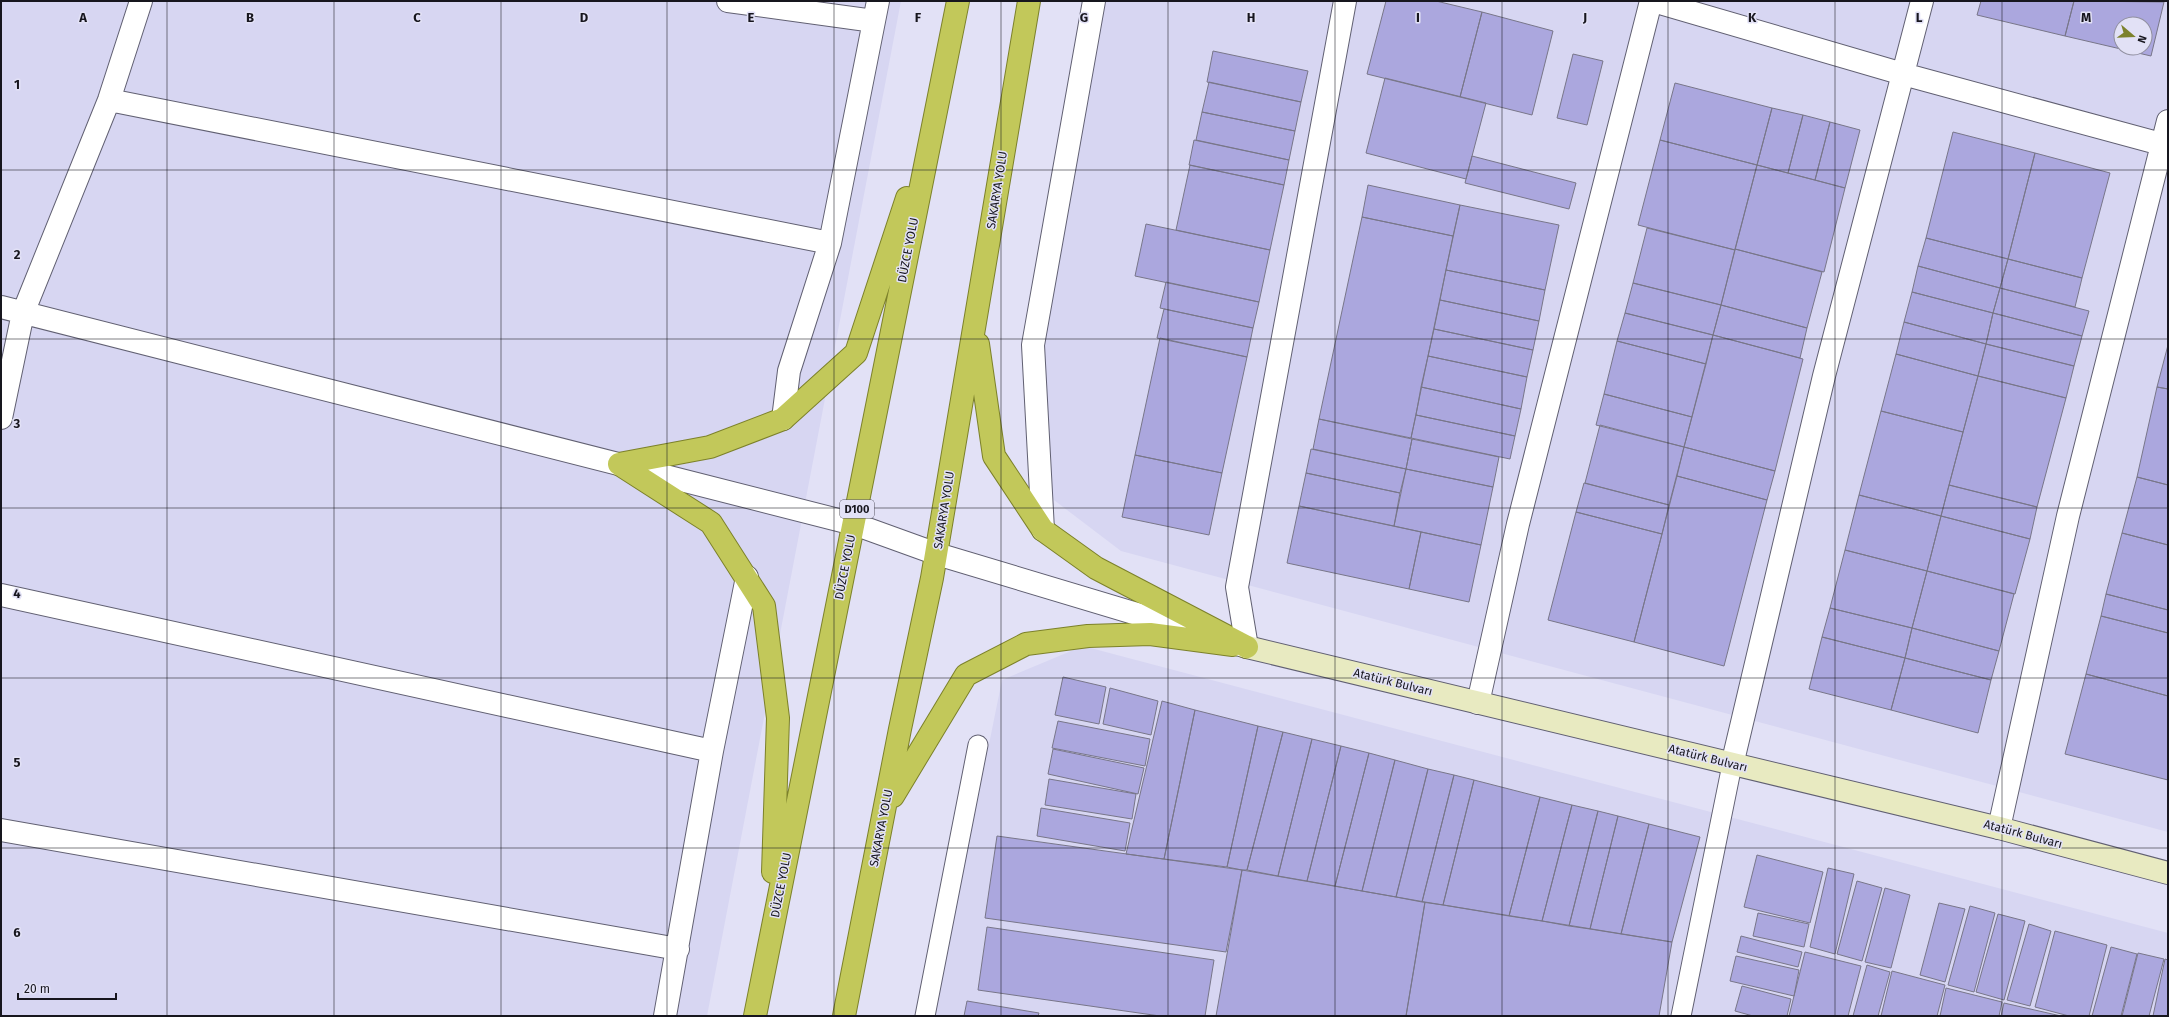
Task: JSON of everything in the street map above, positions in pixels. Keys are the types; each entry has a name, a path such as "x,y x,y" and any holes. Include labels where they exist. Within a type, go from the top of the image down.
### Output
{"highway":[{"name":"DÜZCE YOLU","path":"755,1016 958,1"},
{"name":"SAKARYA YOLU","path":"844,1016 937,554 1029,1"},
{"path":"619,464 710,447 783,419 856,353 938,101"},
{"path":"975,323 994,456 1043,530 1096,568 1246,646"},
{"path":"619,464 711,523 747,577 764,606 778,718 771,937"},
{"path":"886,808 966,675 1026,644 1088,636 1150,634 1246,646"}],"main road":[{"name":"Atatürk Bulvarı","path":"1246,646 1999,828 2168,873"}],"street":[{"path":"1,418 23,313 109,100 141,1"},
{"path":"728,1 876,11 830,243 789,371 783,419"},
{"path":"1043,530 1033,345 1094,1"},
{"path":"1,308 854,524 937,554 1246,646 1237,587 1345,1"},
{"path":"1478,703 1518,524 1652,1 1903,74 2165,145"},
{"path":"1732,764 1824,376 1922,1"},
{"path":"109,100 830,243"},
{"path":"1999,828 2068,516 2165,145 2168,121"},
{"path":"665,1016 712,751 747,577"},
{"path":"1,595 712,751"},
{"path":"1,830 678,949"}],"lane":[{"path":"925,1016 978,745"},
{"path":"1681,1016 1732,764"}],"shaded area":[{"path":"1,1 901,1 707,1016 1,1016"},
{"path":"1095,1 2168,1 2168,832 1121,551 1046,494 1025,385"},
{"path":"1083,646 2168,933 2168,1016 934,1016 1002,680"}],"building":[{"path":"1386,1 1436,1 1482,12 1460,97 1367,74"},
{"path":"1981,1 2074,1 2065,36 1977,15"},
{"path":"2074,1 2164,2 2153,48 2153,16 2113,16 2113,47 2065,36"},
{"path":"1482,12 1553,31 1532,115 1460,97"},
{"path":"1213,51 1308,71 1301,102 1207,82"},
{"path":"1573,54 1603,61 1587,125 1557,118"},
{"path":"1385,78 1486,103 1466,179 1366,153"},
{"path":"1209,82 1301,102 1295,131 1202,112"},
{"path":"1675,83 1772,108 1757,165 1660,140"},
{"path":"1772,108 1803,115 1788,173 1757,165"},
{"path":"1202,112 1295,131 1289,160 1196,140"},
{"path":"1803,115 1830,122 1815,180 1788,173"},
{"path":"1830,122 1860,130 1845,188 1815,180"},
{"path":"1953,132 2035,153 2008,259 1926,238"},
{"path":"1194,140 1289,160 1284,185 1189,165"},
{"path":"1660,140 1757,165 1735,250 1638,225"},
{"path":"2035,153 2110,173 2082,278 2008,259"},
{"path":"1472,156 1576,183 1569,209 1465,183"},
{"path":"1190,165 1284,185 1270,250 1176,230"},
{"path":"1757,165 1845,188 1824,272 1735,249"},
{"path":"1368,185 1460,205 1453,236 1362,217"},
{"path":"1460,205 1559,225 1545,290 1446,270"},
{"path":"1362,217 1453,236 1411,438 1319,419"},
{"path":"1146,224 1270,250 1259,302 1135,276"},
{"path":"1647,228 1735,250 1721,305 1633,283"},
{"path":"1926,238 2008,259 2000,288 1918,266"},
{"path":"1735,249 1822,272 1807,328 1721,305"},
{"path":"2008,259 2082,278 2075,307 2000,288"},
{"path":"1918,266 2000,288 1993,313 1912,292"},
{"path":"1446,270 1545,290 1539,321 1440,300"},
{"path":"1166,282 1259,302 1253,328 1160,308"},
{"path":"1633,283 1721,305 1713,335 1625,313"},
{"path":"2000,288 2089,311 2082,336 1993,313"},
{"path":"1912,292 1993,313 1986,344 1904,322"},
{"path":"1440,300 1539,321 1533,350 1434,329"},
{"path":"1721,305 1807,328 1800,358 1713,335"},
{"path":"1164,309 1253,328 1247,357 1157,338"},
{"path":"1625,313 1713,335 1706,364 1617,341"},
{"path":"1993,313 2082,336 2074,366 1986,344"},
{"path":"1904,322 1986,344 1978,376 1896,354"},
{"path":"1434,329 1533,350 1527,377 1428,356"},
{"path":"1713,335 1803,359 1775,471 1684,447"},
{"path":"1160,338 1247,357 1222,473 1135,455"},
{"path":"1617,341 1706,364 1692,417 1604,394"},
{"path":"1986,344 2074,366 2066,398 1978,376"},
{"path":"2168,345 2168,389 2157,387"},
{"path":"1896,354 1978,376 1963,432 1881,411"},
{"path":"1428,356 1527,377 1521,409 1421,387"},
{"path":"1978,376 2066,398 2037,507 1949,485"},
{"path":"1421,387 1521,409 1515,436 1416,415"},
{"path":"2157,387 2168,389 2168,485 2137,477"},
{"path":"1604,394 1692,417 1684,447 1596,425"},
{"path":"1881,411 1963,432 1941,516 1859,495"},
{"path":"1416,415 1515,436 1510,459 1411,438"},
{"path":"1319,419 1412,439 1406,469 1313,449"},
{"path":"1600,425 1684,447 1669,505 1585,483"},
{"path":"1412,439 1499,457 1493,487 1406,469"},
{"path":"1684,447 1775,471 1767,500 1677,476"},
{"path":"1311,449 1406,469 1400,493 1306,473"},
{"path":"1135,455 1222,473 1209,535 1122,517"},
{"path":"1406,469 1493,487 1481,545 1394,526"},
{"path":"1306,473 1400,493 1394,526 1299,506"},
{"path":"1677,476 1767,500 1724,666 1634,642"},
{"path":"2137,477 2168,485 2168,545 2122,533"},
{"path":"1584,483 1669,505 1662,534 1576,512"},
{"path":"1949,485 2037,507 2030,539 1941,516"},
{"path":"1859,495 1941,516 1927,571 1845,550"},
{"path":"1299,506 1421,532 1409,589 1287,563"},
{"path":"1576,512 1662,534 1634,642 1548,620"},
{"path":"1941,516 2030,539 2015,594 1927,571"},
{"path":"1421,532 1481,545 1469,602 1409,589"},
{"path":"2122,533 2168,545 2168,610 2106,594"},
{"path":"1845,550 1927,571 1912,628 1830,608"},
{"path":"1927,571 2014,594 1999,651 1912,628"},
{"path":"2106,594 2168,610 2168,633 2101,616"},
{"path":"1830,608 1912,628 1905,658 1822,637"},
{"path":"2101,616 2168,633 2168,696 2086,674"},
{"path":"1912,628 1999,651 1991,680 1905,658"},
{"path":"1822,637 1905,658 1891,710 1809,689"},
{"path":"1905,658 1991,680 1978,733 1891,710"},
{"path":"2086,674 2168,696 2168,780 2065,754"},
{"path":"1063,677 1106,687 1099,724 1055,715"},
{"path":"1110,688 1158,701 1151,735 1103,724"},
{"path":"1162,701 1195,710 1164,859 1126,854"},
{"path":"1195,710 1258,726 1227,867 1164,859"},
{"path":"1058,721 1150,739 1145,766 1052,748"},
{"path":"1258,726 1283,732 1247,870 1242,870 1227,867"},
{"path":"1283,732 1312,739 1278,876 1247,870"},
{"path":"1312,739 1341,746 1307,881 1278,876"},
{"path":"1341,746 1369,753 1335,886 1307,881"},
{"path":"1053,749 1144,768 1138,794 1048,774"},
{"path":"1369,753 1395,760 1362,891 1335,886"},
{"path":"1395,760 1428,769 1396,897 1362,891"},
{"path":"1428,769 1454,775 1422,902 1396,897"},
{"path":"1454,775 1474,780 1443,905 1422,902"},
{"path":"1049,779 1136,794 1132,819 1045,805"},
{"path":"1474,780 1540,797 1509,916 1443,905"},
{"path":"1540,797 1572,805 1542,921 1509,916"},
{"path":"1572,805 1598,811 1569,926 1542,921"},
{"path":"1041,808 1130,823 1125,851 1037,836"},
{"path":"1598,811 1618,816 1590,929 1569,926"},
{"path":"1618,816 1649,824 1621,934 1590,929"},
{"path":"1649,824 1700,837 1672,942 1621,934"},
{"path":"997,836 1242,870 1226,952 985,918"},
{"path":"1757,855 1823,872 1810,923 1744,907"},
{"path":"1828,868 1854,874 1835,954 1810,947"},
{"path":"1242,870 1425,902 1406,1016 1216,1016"},
{"path":"1857,881 1882,888 1862,961 1837,954"},
{"path":"1885,888 1910,895 1891,968 1865,962"},
{"path":"1425,902 1672,942 1659,1016 1406,1016"},
{"path":"1939,903 1965,909 1945,982 1920,975"},
{"path":"1970,906 1995,913 1974,992 1948,985"},
{"path":"1758,913 1809,924 1804,947 1753,936"},
{"path":"1998,914 2025,921 2004,1000 1976,992"},
{"path":"2029,924 2051,931 2030,1006 2007,1000"},
{"path":"987,927 1214,960 1205,1016 1160,1016 978,990"},
{"path":"2055,931 2107,945 2089,1016 2069,1016 2035,1007"},
{"path":"1741,936 1802,952 1798,967 1737,952"},
{"path":"2111,947 2137,954 2121,1016 2092,1016"},
{"path":"1805,952 1861,966 1848,1016 1789,1016"},
{"path":"2138,953 2164,959 2149,1016 2122,1016"},
{"path":"1736,956 1799,970 1794,996 1730,981"},
{"path":"2165,959 2168,960 2168,1016 2153,1016"},
{"path":"1867,965 1890,972 1878,1016 1853,1016"},
{"path":"1892,971 1945,985 1937,1016 1881,1016"},
{"path":"1742,986 1791,999 1787,1016 1753,1016 1735,1011"},
{"path":"1946,988 2002,1002 1999,1016 1940,1016"},
{"path":"967,1001 1039,1013 1038,1016 964,1016"},
{"path":"2004,1003 2061,1016 2001,1016"}]}
